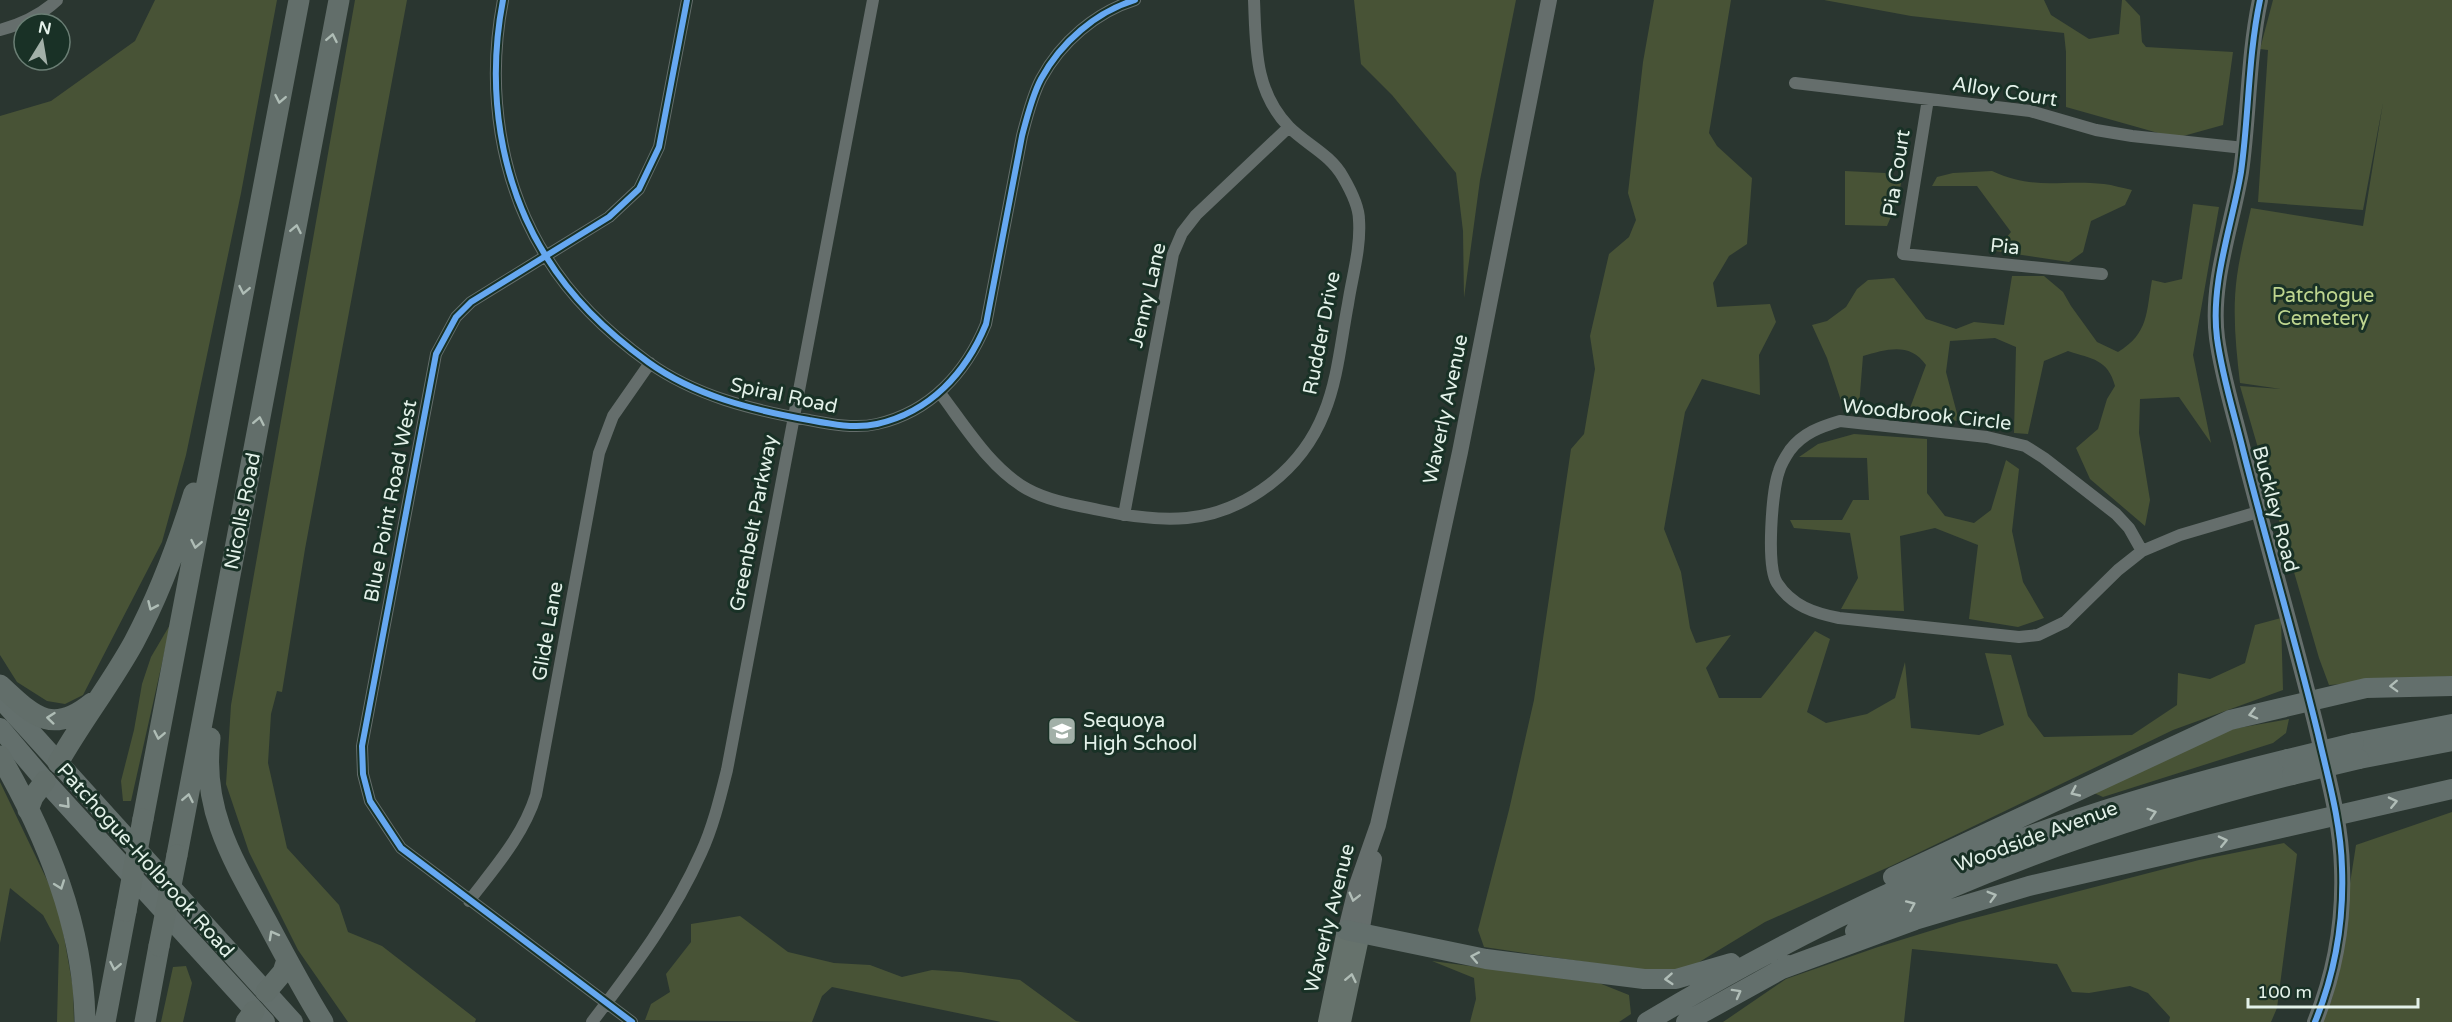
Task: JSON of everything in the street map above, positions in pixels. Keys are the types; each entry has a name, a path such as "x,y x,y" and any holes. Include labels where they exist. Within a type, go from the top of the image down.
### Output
{"highway":[{"name":"Nicolls Road","path":"105,1022 299,0"},
{"name":"Nicolls Road","path":"145,1022 339,0"},
{"path":"58,763 133,644 167,570 190,505 202,465 210,420 228,371"},
{"path":"225,605 209,760 214,812 227,847 323,1022"},
{"path":"0,685 29,712 47,718 72,717 102,695"},
{"path":"0,756 28,810 52,864 72,922 82,975 85,1022"},
{"path":"28,810 33,797 45,781"},
{"path":"266,993 283,972 287,960"}],"main road":[{"path":"1840,916 1888,879 2182,741 2248,714 2373,688 2452,686"},
{"name":"Patchogue-Holbrook Road","path":"0,698 293,1022"},
{"name":"Woodside Avenue","path":"1647,1022 1785,944 1840,916 1953,865 2011,842 2168,791 2290,767 2452,724"},
{"name":"Patchogue-Holbrook Road","path":"0,728 255,1018"},
{"name":"Woodside Avenue","path":"2356,751 2452,741"},
{"path":"45,781 58,763"},
{"name":"Woodside Avenue","path":"1686,1022 1779,970 1890,914 2060,844 2290,767"},
{"path":"1779,970 1916,920 1992,896 2075,874 2452,789"},
{"path":"1354,932 1516,963 1606,976 1656,980 1676,979 1700,973 1785,944"},
{"name":"Waverly Avenue","path":"1327,1022 1354,932"},
{"name":"Waverly Avenue","path":"1342,1022 1354,932"},
{"path":"255,1018 266,993"}],"street":[{"path":"0,30 24,22 46,10 57,0"},
{"name":"Spiral Road","path":"503,0 495,65 496,104 503,145 516,192 531,228 546,257 589,314 650,363 702,391 721,399 793,417 852,425 876,424 917,408 940,393 960,372 977,346 986,324 1022,136 1041,79 1061,50 1078,33 1097,18 1135,0"},
{"name":"Blue Point Road West","path":"632,1022 401,848 370,801 363,774 362,746 436,354 456,317 471,302 609,217 639,189 659,147 687,0"},
{"name":"Greenbelt Parkway","path":"592,1022 655,938 677,902 702,851 716,811 727,770 873,0"},
{"name":"Rudder Drive","path":"940,393 987,454 1010,477 1027,489 1048,498 1124,515 1157,519 1185,519 1209,515 1236,505 1271,484 1293,464 1314,435 1333,386 1359,243 1359,218 1342,176 1330,159 1289,127 1269,101 1261,81 1256,58 1254,0"},
{"name":"Waverly Avenue","path":"1354,932 1371,886 1378,825 1460,452 1550,0"},
{"name":"Buckley Road","path":"2260,0 2250,67 2244,148 2220,276 2216,323 2222,364 2258,512 2310,700 2336,816 2342,865 2342,914 2332,972 2315,1022"},
{"name":"Alloy Court","path":"1795,83 2030,111 2096,130 2244,148"},
{"name":"Pia Court","path":"1903,254 1928,99"},
{"name":"Jenny Lane","path":"1124,515 1173,254 1182,233 1196,215 1289,127"},
{"name":"Pia","path":"1903,254 2102,274"},
{"name":"Glide Lane","path":"469,901 518,838 530,813 536,795 599,453 613,416 650,363"},
{"name":"Woodbrook Circle","path":"2142,550 2129,528 2116,514 2025,446 1987,437 1840,421 1809,432 1789,452 1779,471 1770,544 1770,566 1776,582 1788,596 1810,612 1839,618 2019,638 2038,635 2065,622 2142,550 2180,535 2258,512"}],"green space":[{"path":"155,0 277,0 241,193 186,455 162,542 83,695 65,704 47,701 17,682 0,655 0,116 51,101 135,41"},
{"path":"355,0 407,0 305,549 282,692 277,691 271,714 268,763 287,848 339,905 348,932 382,946 476,1019 475,1022 348,1022 298,950 249,852 226,784 231,705"},
{"path":"1354,0 1516,0 1480,180 1464,298 1463,231 1456,173 1392,95 1361,64"},
{"path":"1654,0 1731,0 1709,133 1717,146 1752,178 1747,244 1729,256 1713,283 1717,307 1770,304 1776,322 1759,355 1760,395 1702,379 1685,412 1664,529 1681,572 1690,628 1696,643 1731,635 1706,668 1719,698 1761,698 1815,631 1830,639 1807,712 1826,723 1867,714 1895,698 1905,662 1911,728 1979,735 2004,725 1985,653 2011,655 2028,716 2044,737 2132,735 2177,705 2178,673 2210,679 2245,663 2255,625 2281,618 2283,690 2173,730 1891,866 1765,922 1696,964 1674,971 1640,970 1484,947 1478,930 1534,700 1571,449 1584,434 1595,369 1590,336 1609,254 1629,237 1636,220 1628,193 1643,62"},
{"path":"1824,0 2044,0 2051,15 2089,39 2119,34 2122,0 2125,0 2140,16 2142,42 2146,47 2233,52 2223,125 2176,138 2066,107 2064,33 1911,16"},
{"name":"Patchogue Cemetery","path":"2273,0 2452,0 2452,676 2329,685 2319,658 2240,386 2281,389 2240,383 2235,303 2240,259 2251,208 2363,226 2383,103 2363,210 2258,202 2268,50 2260,49"},
{"path":"1845,171 1885,173 1901,183 1898,200 1887,226 1845,225"},
{"path":"1992,171 2035,183 2104,184 2132,190 2125,205 2091,221 2083,252 2069,262 1995,251 2011,232 1977,186 1932,186 1937,177 1953,173"},
{"path":"2193,204 2219,207 2193,355 2211,443 2179,397 2140,399 2139,433 2150,500 2145,526 2090,479 2076,448 2098,429 2107,399 2115,386 2108,370 2092,358 2068,351 2044,361 2028,434 2014,433 2016,347 1995,338 1950,341 1946,372 1959,421 1907,416 1926,365 1913,353 1898,349 1863,356 1859,406 1845,413 1827,358 1812,325 1827,321 1846,307 1857,289 1868,280 1894,278 1926,319 1956,329 1974,322 2004,325 2012,276 2044,276 2063,292 2097,342 2118,352 2128,345 2141,330 2147,312 2152,280 2165,283 2182,279"},
{"path":"1854,434 1927,439 1927,493 1945,516 1974,523 1991,510 2006,460 2019,469 2012,531 2023,582 2044,618 2018,627 1969,619 1978,545 1935,528 1900,536 1904,611 1841,609 1858,578 1850,533 1794,528 1790,520 1842,520 1853,500 1869,500 1867,458 1799,457 1818,444"},
{"path":"171,623 131,801 123,801 121,781 134,730 142,684 151,657"},
{"path":"2289,719 2286,733 2273,743 2103,797 2094,793 2227,730"},
{"path":"0,782 58,903 73,988 74,1022 57,1022 59,945 43,915 10,888 0,943"},
{"path":"2452,812 2452,1022 2321,1022 2332,999 2356,845"},
{"path":"2284,843 2297,854 2277,1008 2271,1022 2169,1022 2170,1017 2148,993 2130,986 2089,993 2072,992 2057,964 1912,949 1904,1022 1723,1022 1786,979 1878,947 1959,922 2199,860"},
{"path":"740,916 788,952 834,963 870,965 902,977 932,970 1020,980 1076,1021 1081,1022 1001,1022 832,987 822,996 812,1022 645,1020 651,1004 670,992 666,974 691,942 691,924"},
{"path":"1432,961 1599,983 1629,995 1631,1014 1619,1022 1470,1022 1476,999 1474,978"},
{"path":"186,966 192,983 183,1022 161,1022 173,967"}],"cycle path":[{"path":"503,0 496,67 501,134 508,166 517,198 531,229 547,258 568,288 592,315 619,339 648,362 685,384 725,400 767,412 825,423 860,426 877,424 914,410 944,388 968,359 986,324 1022,136 1038,86 1049,65 1081,30 1107,12 1135,0"},
{"path":"632,1022 401,848 370,801 363,774 362,746 436,354 456,317 471,302 609,217 639,189 659,147 687,0"},
{"path":"2260,0 2253,43 2241,172 2219,276 2217,338 2225,380 2309,698 2337,817 2341,851 2340,927 2333,966 2315,1022"}],"place":[{"name":"Sequoya High School","path":"1062,731"}]}
